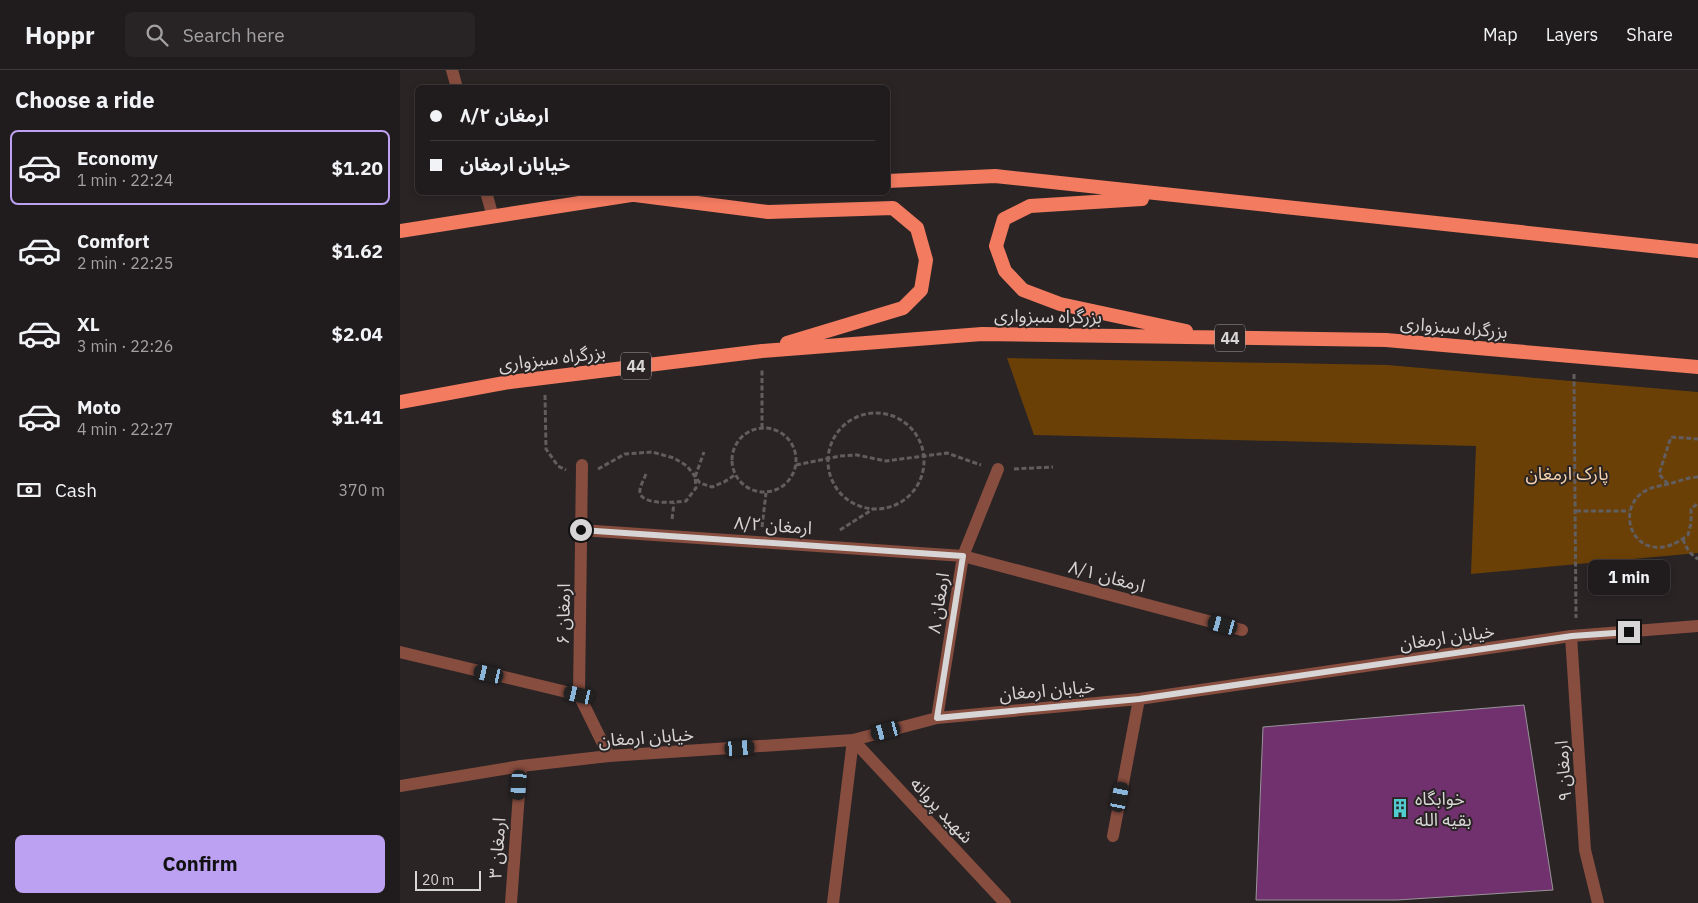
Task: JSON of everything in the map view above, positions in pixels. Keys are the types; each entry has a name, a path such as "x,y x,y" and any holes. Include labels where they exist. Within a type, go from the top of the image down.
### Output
{"highway":[{"path":"890,181 995,176 1698,252"},
{"path":"400,232 635,195"},
{"path":"648,195 768,212 893,208 917,228 926,260 921,290 903,308 762,351"},
{"path":"1193,197 1089,201 1030,206 1004,219 996,246 1005,271 1023,290 1060,304 1220,338"},
{"name":"بزرگراه سبزواری","path":"400,402 510,382 762,351 982,334 1386,340 1698,367"}],"street":[{"path":"452,70 456,85"},
{"path":"487,195 493,217"},
{"name":"ارمغان ۸","path":"937,718 963,556 998,469"},
{"name":"ارمغان ۶","path":"582,470 579,695 608,756"},
{"name":"ارمغان ۸/۲","path":"581,530 963,556"},
{"name":"ارمغان ۸/۱","path":"963,556 1242,630"},
{"name":"خیابان ارمغان","path":"400,786 520,766 608,756 853,740 937,718 1139,699 1574,636 1698,626"},
{"name":"ارمغان ۹","path":"1574,636 1585,850 1598,903"},
{"path":"400,652 579,695"},
{"path":"1113,836 1139,699"},
{"path":"833,903 853,740"},
{"name":"شهید پروانه","path":"853,740 1005,903"},
{"name":"ارمغان ۳","path":"511,903 520,766"}],"path":[{"path":"762,351 762,428"},
{"path":"1574,356 1576,511 1574,636"},
{"path":"545,378 546,449 558,466 569,472 600,469 625,454 652,452 674,458 687,466 700,483 712,487 735,475"},
{"path":"880,412 904,420 913,429 920,439 925,464 917,488 908,497 898,504 886,508 873,509 849,501 840,492 831,476 828,457 830,445 844,424 855,417 867,413 880,412"},
{"path":"762,428 775,429 786,436 794,446 797,458 795,471 789,481 779,489 766,493 754,491 743,485 735,475 732,462 733,450 740,439 750,431 762,428"},
{"path":"1668,484 1659,474 1671,437 1698,439"},
{"path":"646,474 640,492 641,496 649,501 686,501 696,488 695,477 704,452"},
{"path":"796,465 828,457 857,455 886,461 947,453 998,469 1054,467"},
{"path":"1698,477 1648,489 1635,500 1629,511 1631,527 1639,542 1650,547 1664,548 1688,536 1692,509 1698,503"},
{"path":"760,542 766,493"},
{"path":"814,546 873,509"},
{"path":"1576,511 1629,511"},
{"path":"1683,539 1686,548 1692,556 1698,559"}],"green space":[{"name":"پارک ارمغان","path":"1007,358 1387,365 1698,392 1698,553 1471,574 1476,446 1034,435"}],"building":[{"name":"خوابگاه بقیه الله","path":"1524,705 1553,890 1397,900 1256,900 1263,727"}],"place":[{"name":"خوابگاه بقیه الله","path":"1400,808"}],"route":[{"path":"581,530 963,556 937,718 1139,699 1572,636 1629,632"}]}
